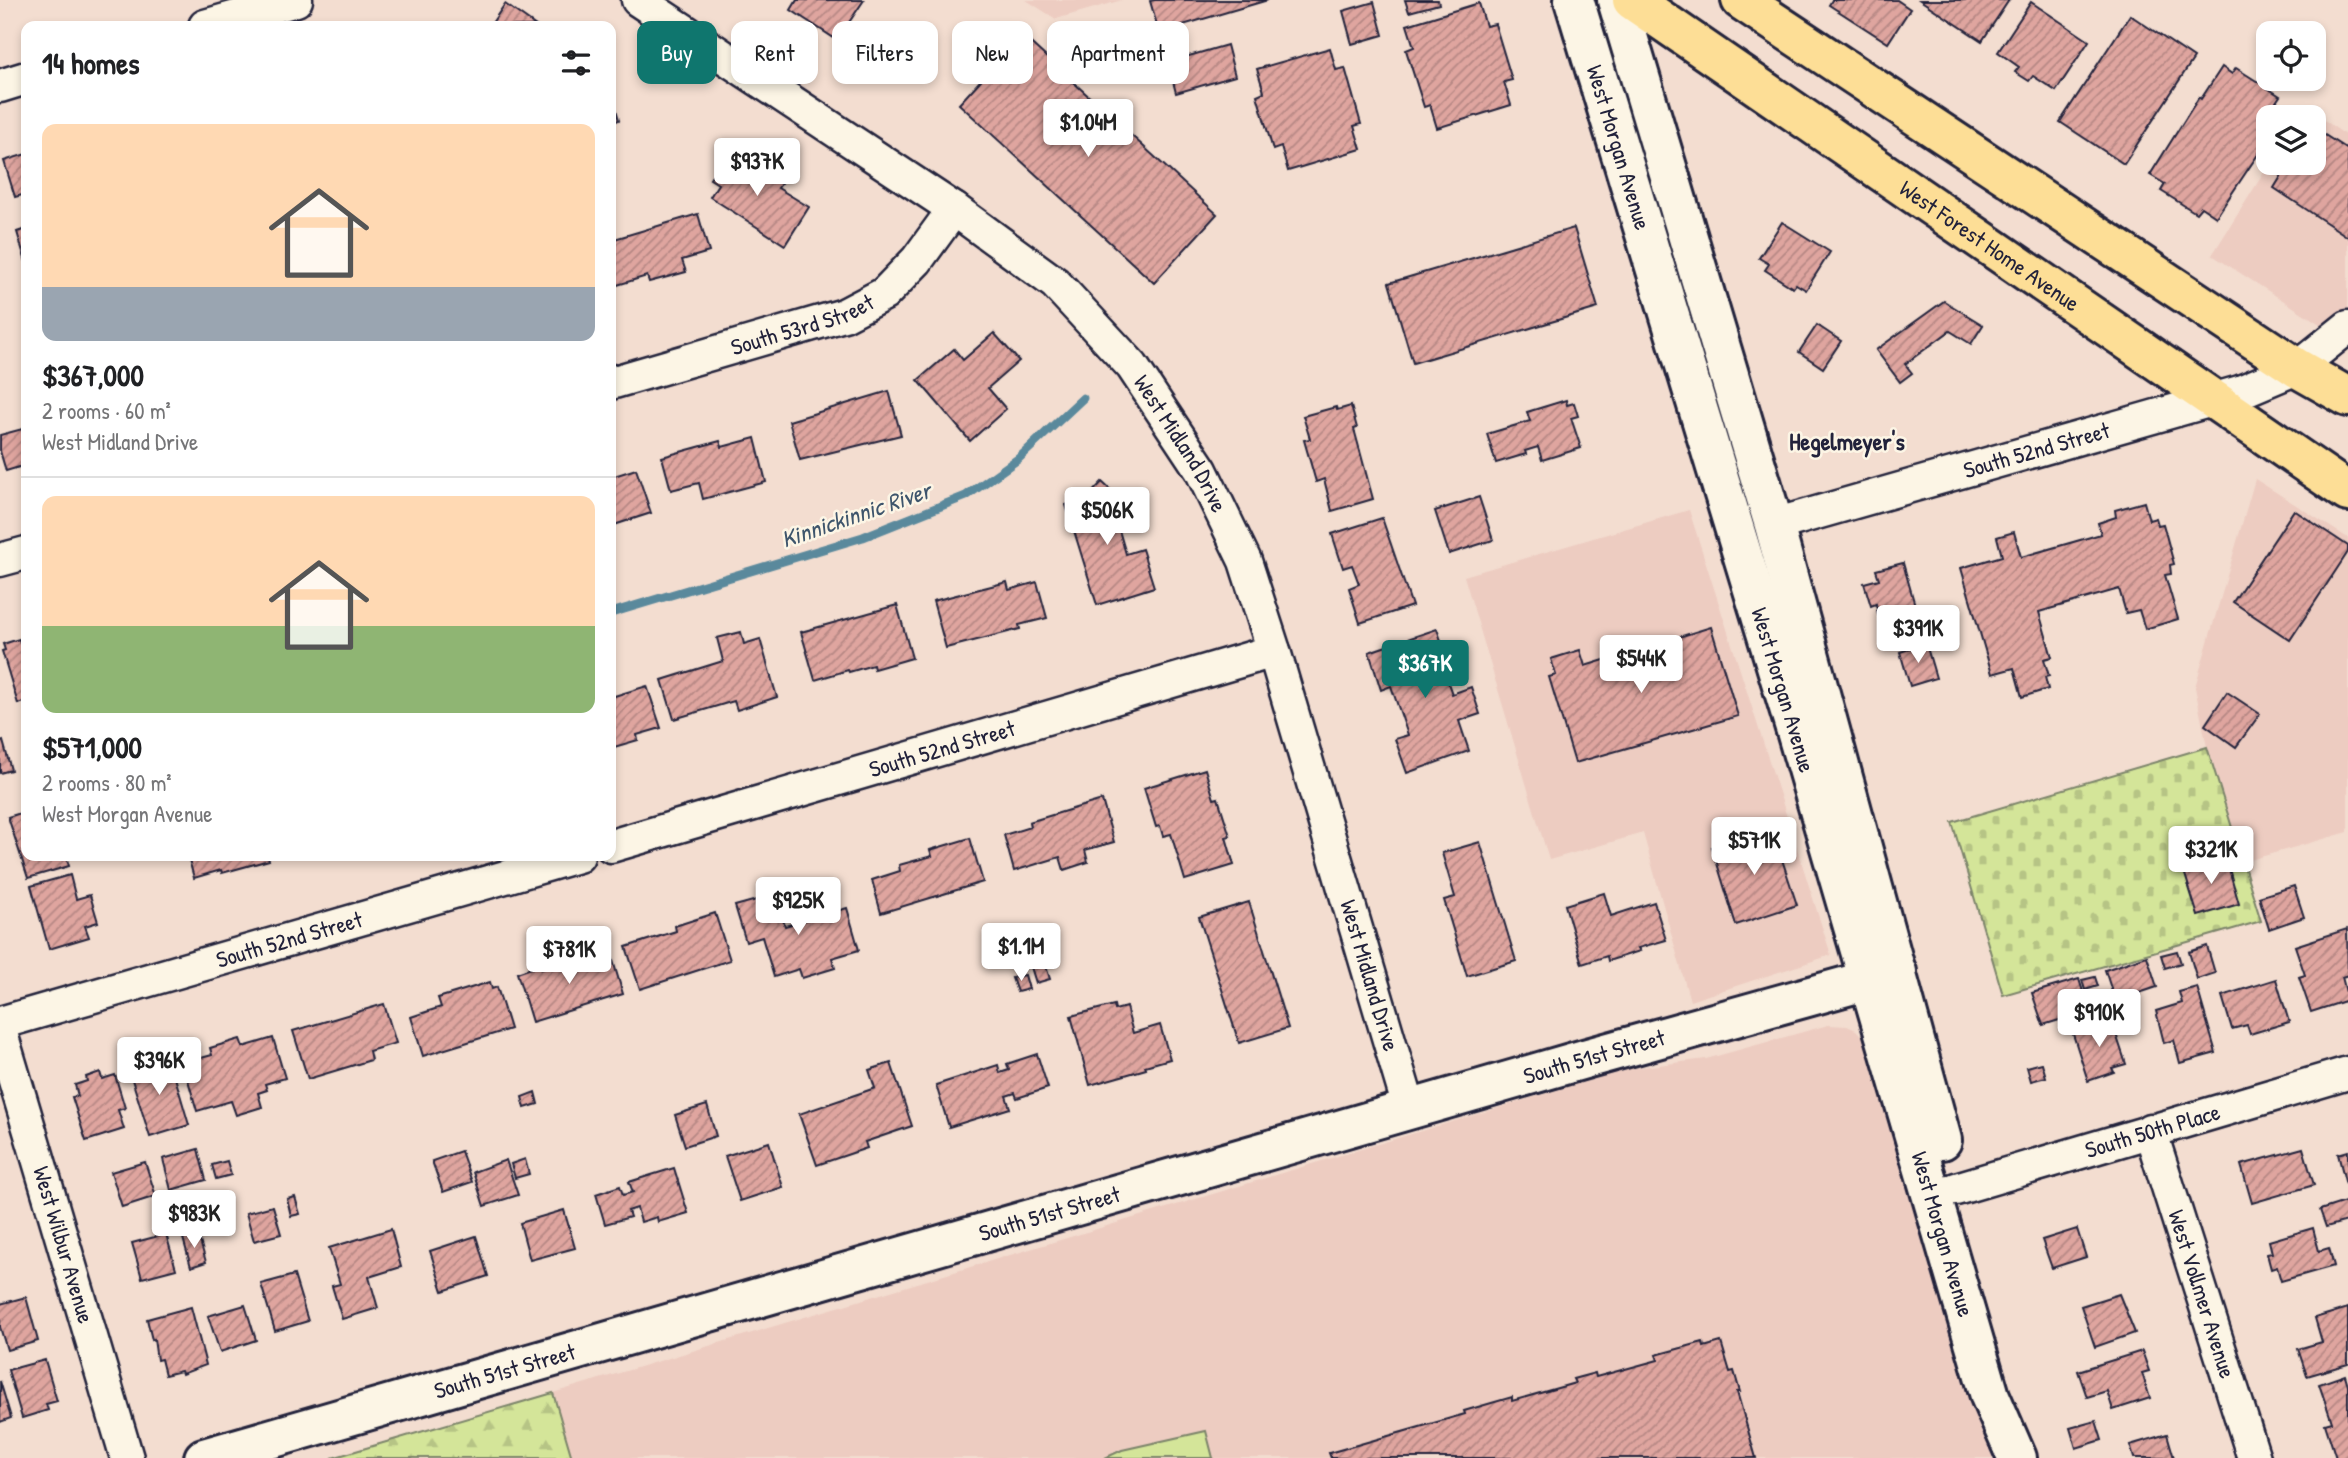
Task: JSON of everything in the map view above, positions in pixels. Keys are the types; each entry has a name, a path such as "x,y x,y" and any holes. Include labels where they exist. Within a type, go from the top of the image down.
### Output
{"main road":[{"name":"West Forest Home Avenue","path":"1632,0 2348,492"},
{"path":"1741,0 2297,368 2348,397"}],"street":[{"path":"222,21 296,0"},
{"name":"West Midland Drive","path":"638,0 954,209 1055,283 1132,366 1201,470 1245,561 1410,1111"},
{"name":"West Morgan Avenue","path":"1574,0 1740,550 1956,1189 2008,1389 2018,1458"},
{"name":"West Morgan Avenue","path":"1617,0 1774,525 1883,976 1990,1396 2018,1458"},
{"path":"0,86 21,80"},
{"name":"South 53rd Street","path":"616,382 844,315 884,294 917,260 954,209"},
{"name":"South 52nd Street","path":"1774,525 2240,392 2297,368 2348,327"},
{"path":"1740,550 1774,525"},
{"path":"0,560 21,554"},
{"name":"South 52nd Street","path":"616,845 1274,652"},
{"name":"South 52nd Street","path":"0,1023 561,861"},
{"name":"South 51st Street","path":"204,1458 1588,1058 1883,976"},
{"name":"West Wilbur Avenue","path":"0,1030 127,1458"},
{"name":"South 50th Place","path":"1956,1189 2348,1073"},
{"name":"West Vollmer Avenue","path":"2150,1130 2254,1458"}],"shaded area":[{"path":"1026,0 1122,0 1056,19"},
{"path":"2326,121 2348,137 2348,342 2212,255 2262,175 2326,175"},
{"path":"2255,479 2348,538 2348,832 2243,862 2207,747 2195,687"},
{"path":"1689,510 1831,955 1690,1001 1643,833 1549,860 1464,576"},
{"path":"1828,1025 1847,1026 1856,1030 1869,1043 1927,1246 1994,1458 572,1458 553,1393 1627,1069 1706,1059"}],"green space":[{"path":"2207,747 2261,921 2003,995 1952,822"},
{"path":"553,1393 572,1458 332,1458"},
{"path":"1206,1431 1213,1458 1105,1458 1122,1450"}],"building":[{"path":"797,0 864,0 850,21 832,21 832,37 818,28 818,21 808,21 791,10"},
{"path":"1268,0 1189,23 1189,21 1156,21 1150,1"},
{"path":"1405,0 1438,0 1439,4 1409,12"},
{"path":"1832,0 1897,0 1910,9 1888,43 1829,5"},
{"path":"1920,0 2009,0 1982,41"},
{"path":"1374,2 1383,35 1352,44 1343,11"},
{"path":"2031,2 2089,41 2056,91 2033,76 2029,81 2015,72 2019,67 1998,52"},
{"path":"1479,3 1486,26 1495,24 1512,80 1504,82 1511,105 1437,128 1430,105 1424,107 1406,50 1414,47 1407,25"},
{"path":"505,4 529,21 493,21"},
{"path":"2130,15 2194,58 2124,164 2060,122"},
{"path":"1033,45 1047,58 1047,84 1075,84 1217,214 1154,283 959,104 977,84 1033,84"},
{"path":"1227,45 1235,76 1176,93 1174,84 1189,84 1189,56"},
{"path":"1330,48 1336,70 1345,68 1361,124 1354,126 1361,149 1288,171 1281,147 1273,150 1257,95 1264,92 1257,69"},
{"path":"2222,67 2232,74 2236,68 2256,81 2256,91 2272,91 2280,96 2276,102 2281,105 2256,105 2256,157 2216,217 2201,207 2196,213 2161,191 2165,184 2150,175 2199,97 2201,99"},
{"path":"2326,136 2348,150 2348,237 2274,188 2282,175 2326,175"},
{"path":"728,150 781,184 778,188 809,207 785,245 710,197 718,184 710,179"},
{"path":"21,156 21,195 15,197 4,161"},
{"path":"698,214 709,252 682,260 686,272 649,282 647,276 616,285 616,239"},
{"path":"1782,222 1830,252 1806,290 1796,284 1793,288 1765,270 1769,264 1759,258"},
{"path":"1574,228 1598,308 1413,363 1389,283"},
{"path":"1944,301 1983,325 1971,344 1950,331 1905,364 1912,373 1900,382 1876,350"},
{"path":"1817,325 1841,341 1823,368 1799,352"},
{"path":"994,333 1019,361 988,388 1006,409 970,441 918,380 954,349 963,360"},
{"path":"889,391 901,435 800,460 789,421"},
{"path":"1566,400 1567,405 1574,403 1578,416 1571,418 1581,448 1542,460 1538,447 1525,451 1526,454 1496,463 1487,434 1530,421 1527,412"},
{"path":"1351,406 1357,428 1354,429 1373,499 1332,511 1324,479 1316,482 1304,440 1310,439 1303,416"},
{"path":"21,429 21,466 6,471 0,451 0,435"},
{"path":"755,438 766,482 703,499 699,483 671,490 662,457 720,441 722,447"},
{"path":"636,469 651,513 616,524 616,475"},
{"path":"1102,482 1128,506 1116,520 1126,554 1142,549 1154,587 1097,605 1066,505 1087,498"},
{"path":"1479,497 1493,540 1449,554 1435,511"},
{"path":"2144,502 2149,520 2156,518 2158,525 2163,524 2174,564 2170,565 2171,574 2165,575 2178,619 2145,629 2139,610 2126,613 2119,589 2039,612 2052,657 2044,659 2049,676 2045,677 2048,689 2022,697 2014,668 1992,674 1961,568 2002,556 1997,537 2014,532 2021,557 2101,534 2098,523 2116,517 2115,510"},
{"path":"2294,510 2348,546 2348,552 2290,640 2233,602"},
{"path":"1382,518 1412,606 1360,623 1349,588 1359,584 1352,565 1343,568 1332,534"},
{"path":"1903,563 1918,616 1901,622 1900,617 1888,621 1886,613 1878,615 1876,604 1871,606 1864,583 1879,579 1876,570"},
{"path":"1007,582 1009,590 1037,582 1047,618 1019,625 1020,629 946,648 933,601"},
{"path":"897,605 912,658 874,669 873,665 849,672 848,670 815,680 801,632"},
{"path":"1711,627 1738,716 1575,763 1549,677 1556,675 1551,659 1580,650 1585,666"},
{"path":"1437,629 1451,669 1444,672 1452,694 1471,687 1480,714 1459,721 1469,751 1407,773 1395,739 1408,735 1391,686 1381,690 1369,652"},
{"path":"741,632 744,644 760,639 777,697 737,710 734,701 674,719 662,680 723,661 717,638"},
{"path":"19,639 21,642 21,703 18,704 2,651 5,650 3,644"},
{"path":"1926,644 1936,678 1910,686 1900,652"},
{"path":"647,686 661,728 637,735 638,740 616,747 616,695"},
{"path":"2227,692 2260,714 2236,747 2205,725"},
{"path":"3,741 11,770 0,773 0,742"},
{"path":"1205,769 1230,836 1226,837 1234,865 1185,880 1171,834 1163,836 1160,826 1156,827 1144,788"},
{"path":"1102,800 1114,842 1085,850 1088,862 1064,870 1060,857 1014,871 1004,835 1030,827 1029,822"},
{"path":"21,813 21,857 8,817"},
{"path":"1772,829 1797,905 1736,925 1712,847"},
{"path":"970,838 983,882 881,913 872,880 900,871 899,865 932,856 930,850"},
{"path":"1480,842 1516,961 1467,976 1444,900 1455,897 1442,853"},
{"path":"2225,855 2239,904 2198,916 2183,868"},
{"path":"22,861 68,861 69,866 28,878"},
{"path":"189,861 265,861 222,873 221,870 194,878"},
{"path":"70,875 76,899 90,895 98,922 85,926 89,937 49,949 31,886"},
{"path":"2294,886 2304,917 2269,929 2259,897"},
{"path":"1604,893 1611,916 1654,902 1666,940 1608,961 1607,956 1582,964 1565,905"},
{"path":"775,895 785,926 847,908 859,950 832,958 835,968 802,978 799,969 774,977 762,937 746,942 735,906"},
{"path":"1249,902 1288,1028 1239,1043 1199,917"},
{"path":"715,913 730,960 640,989 626,947 676,931 675,926"},
{"path":"2347,929 2348,975 2342,977 2348,1000 2311,1012 2299,977 2305,975 2295,946"},
{"path":"2207,946 2215,973 2197,979 2189,952"},
{"path":"2177,951 2181,963 2165,968 2161,955"},
{"path":"611,954 623,994 532,1022 517,973 540,965 542,969 571,960 573,966"},
{"path":"2147,956 2157,987 2115,1001 2105,970"},
{"path":"1045,963 1050,979 1036,983 1031,967"},
{"path":"1025,975 1029,989 1017,992 1012,978"},
{"path":"2095,977 2098,986 2085,990 2082,980"},
{"path":"2079,979 2089,1011 2043,1025 2032,993"},
{"path":"2276,979 2289,1022 2250,1034 2247,1025 2232,1029 2222,996"},
{"path":"490,982 492,989 497,987 510,1029 423,1056 411,1017 441,1007 438,998"},
{"path":"2197,987 2216,1053 2180,1063 2174,1040 2164,1043 2156,1011 2182,1003 2179,992"},
{"path":"384,1004 396,1043 369,1051 371,1060 308,1079 293,1031"},
{"path":"1114,1005 1115,1010 1126,1007 1133,1033 1160,1025 1170,1059 1090,1085 1071,1016"},
{"path":"2111,1019 2126,1064 2112,1068 2114,1072 2088,1081 2072,1031"},
{"path":"273,1038 285,1078 265,1084 267,1090 258,1093 262,1107 236,1115 231,1101 197,1111 183,1063 212,1055 210,1048 240,1039 243,1047"},
{"path":"1037,1054 1048,1088 1017,1098 1015,1093 1006,1096 1010,1108 949,1127 936,1085 998,1065 1000,1073 1009,1070 1007,1064"},
{"path":"169,1057 189,1125 150,1137 129,1070"},
{"path":"891,1063 912,1126 865,1142 867,1148 817,1165 799,1114 875,1088 869,1070"},
{"path":"2042,1063 2046,1077 2031,1081 2027,1067"},
{"path":"100,1072 102,1079 115,1075 125,1108 118,1110 124,1129 86,1141 72,1097 78,1096 75,1085"},
{"path":"535,1092 538,1104 525,1108 522,1097"},
{"path":"707,1105 716,1136 685,1146 675,1115"},
{"path":"769,1142 783,1187 740,1201 725,1156"},
{"path":"2303,1148 2314,1185 2252,1203 2241,1165"},
{"path":"198,1149 206,1180 171,1190 163,1159"},
{"path":"461,1151 472,1182 443,1192 432,1161"},
{"path":"2348,1151 2348,1184 2346,1185 2338,1154"},
{"path":"525,1159 529,1174 515,1178 511,1164"},
{"path":"506,1160 518,1195 484,1206 473,1172"},
{"path":"227,1161 231,1175 216,1179 212,1165"},
{"path":"145,1162 156,1196 122,1207 111,1172"},
{"path":"674,1168 688,1213 658,1222 657,1217 641,1222 637,1208 628,1211 630,1217 605,1224 596,1194 620,1186 623,1195 633,1192 629,1182"},
{"path":"295,1197 300,1214 291,1216 287,1199"},
{"path":"2348,1201 2348,1223 2347,1221 2326,1227 2320,1210"},
{"path":"273,1206 281,1234 254,1241 246,1213"},
{"path":"564,1210 575,1248 530,1260 520,1223"},
{"path":"2313,1228 2319,1251 2329,1248 2334,1266 2281,1281 2277,1267 2271,1269 2267,1254 2272,1253 2269,1241"},
{"path":"391,1229 401,1267 369,1277 378,1308 342,1319 332,1286 340,1284 329,1248"},
{"path":"2077,1229 2086,1257 2052,1268 2042,1240"},
{"path":"166,1234 176,1269 142,1278 132,1243"},
{"path":"198,1234 206,1262 191,1267 183,1238"},
{"path":"476,1236 488,1276 443,1291 430,1251"},
{"path":"294,1275 308,1321 275,1331 261,1284"},
{"path":"2119,1294 2135,1333 2095,1347 2081,1306"},
{"path":"26,1297 38,1341 7,1350 0,1327 0,1304"},
{"path":"245,1305 256,1340 220,1352 208,1316"},
{"path":"191,1307 206,1365 182,1374 181,1371 165,1375 161,1359 157,1360 147,1319"},
{"path":"2348,1308 2348,1364 2307,1376 2298,1349 2322,1342 2315,1318"},
{"path":"1703,1342 1704,1347 1721,1342 1730,1372 1734,1371 1740,1392 1737,1392 1756,1458 1331,1458 1329,1453 1465,1414 1464,1411 1512,1397 1512,1401 1575,1383 1573,1379 1595,1373 1596,1377 1658,1360 1656,1355"},
{"path":"2142,1351 2149,1371 2142,1373 2150,1398 2113,1410 2107,1391 2087,1397 2078,1371"},
{"path":"45,1360 57,1401 46,1404 48,1410 22,1418 8,1370"},
{"path":"2345,1375 2348,1385 2348,1458 2336,1458 2325,1424 2332,1422 2319,1384"},
{"path":"0,1381 11,1418 0,1422"},
{"path":"2096,1421 2102,1440 2076,1448 2070,1428"},
{"path":"2167,1434 2174,1458 2134,1458 2130,1445"}],"waterway":[{"name":"Kinnickinnic River","path":"616,611 863,537 966,496 1018,459 1083,398"}],"district":[{"name":"Hegelmeyer's","path":"1847,442"}]}
